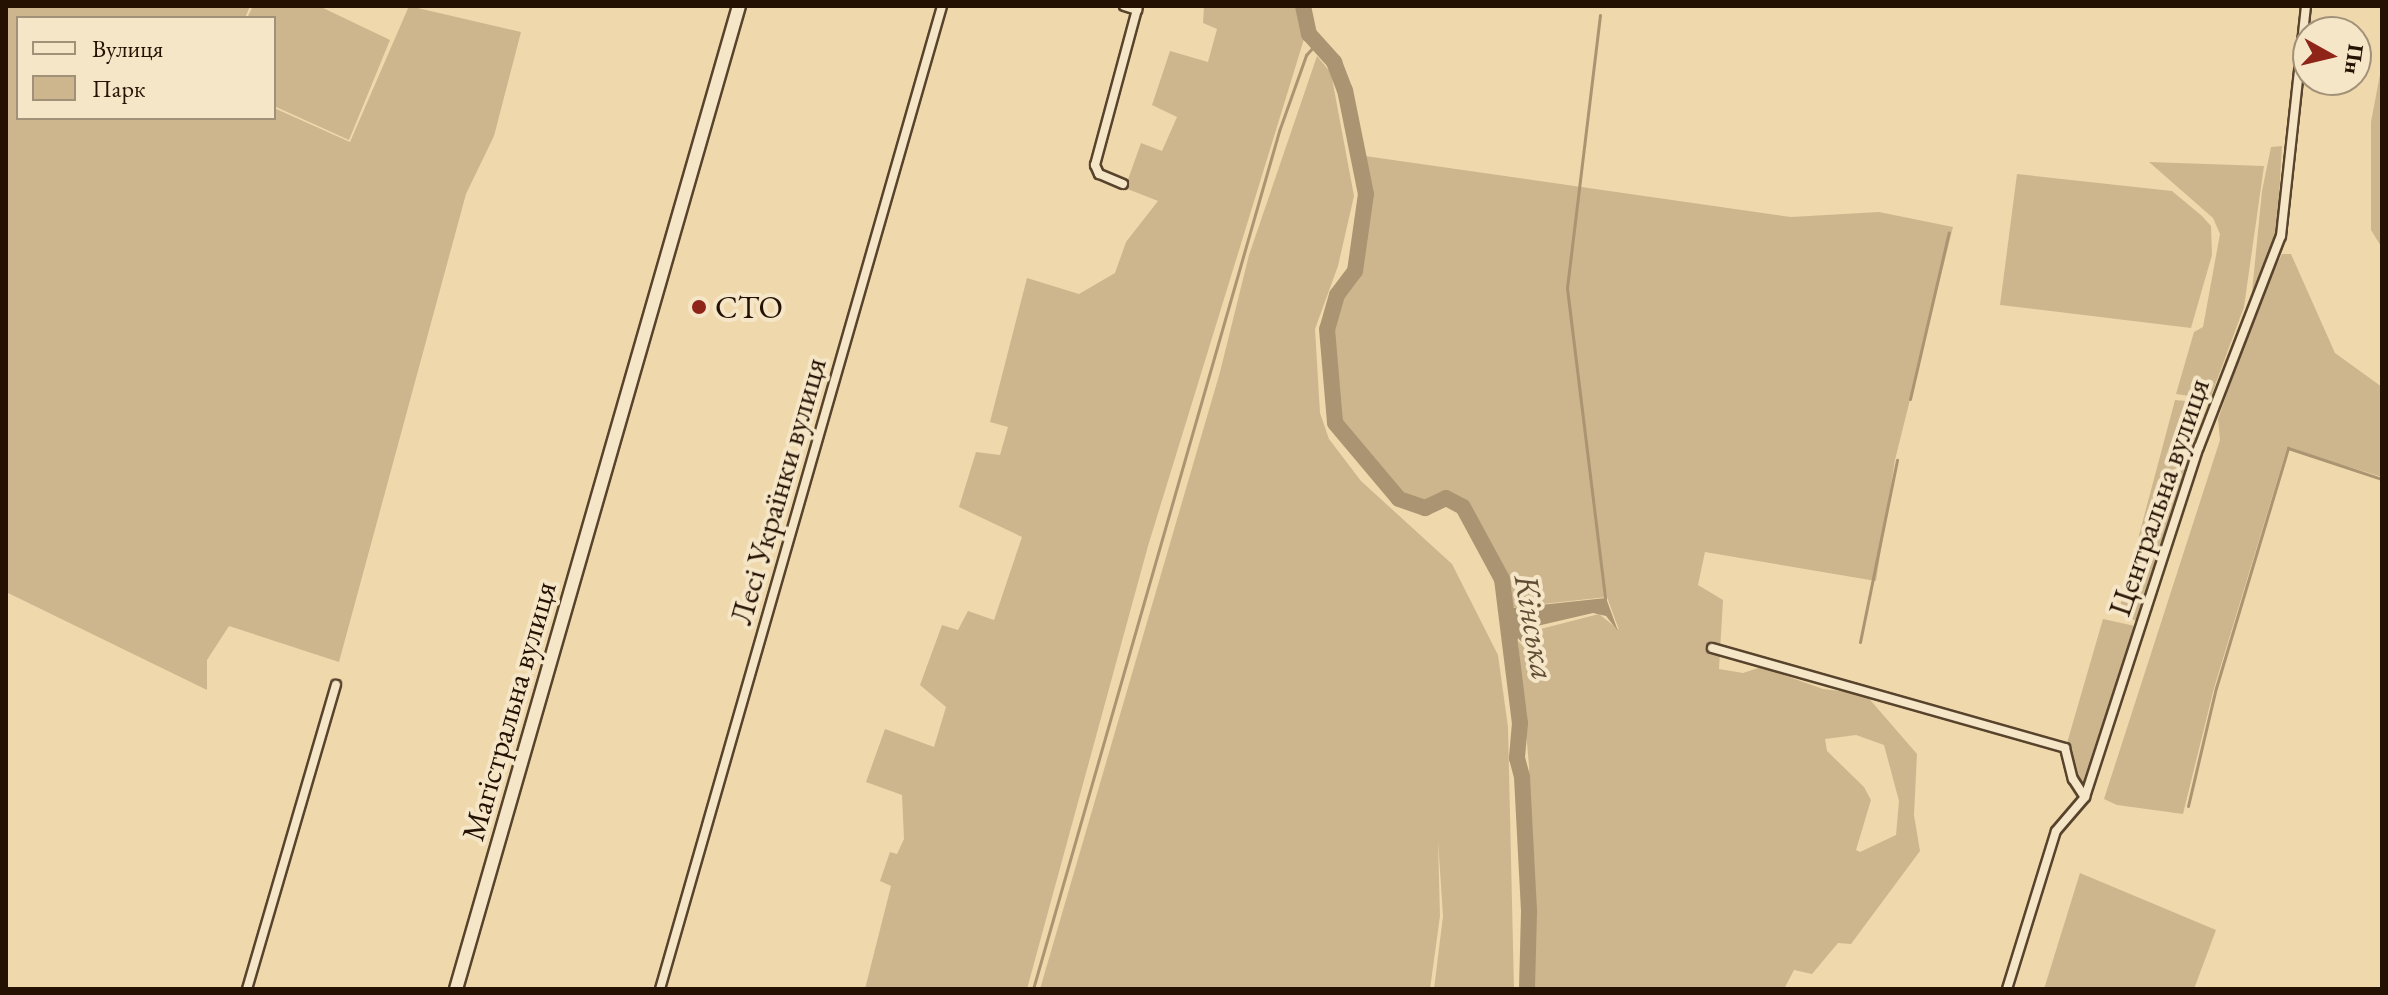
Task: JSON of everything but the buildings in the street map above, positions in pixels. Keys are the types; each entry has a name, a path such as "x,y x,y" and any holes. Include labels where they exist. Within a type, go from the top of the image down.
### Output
{"main road":[{"name":"Магістральна вулиця","path":"456,989 739,6"}],"street":[{"name":"Лесі Українки вулиця","path":"660,989 942,6"},
{"path":"1123,184 1099,174 1095,165 1138,8 1124,6"},
{"name":"Центральна вулиця","path":"2007,989 2056,831 2085,797 2199,447 2281,236 2306,6"},
{"path":"1712,648 2065,748 2073,779 2085,797"},
{"path":"247,989 336,685"}],"green space":[{"path":"6,6 250,6 246,16 16,16 16,120 276,120 276,109 350,142 409,6 521,32 494,136 466,194 339,662 229,626 207,660 207,690 6,592"},
{"path":"253,6 319,6 390,40 349,140 276,107 276,16 248,16"},
{"path":"1204,6 1298,6 1304,39 1148,546 1027,989 865,989 891,886 880,881 890,852 897,854 904,839 902,795 866,782 885,729 934,747 946,707 920,685 942,625 958,630 968,611 994,620 1022,537 959,507 976,452 1000,455 1008,427 990,422 1027,278 1079,294 1115,273 1126,242 1158,201 1125,188 1141,143 1162,151 1177,117 1152,105 1170,51 1208,62 1217,29 1203,23"},
{"path":"1317,56 1331,73 1354,196 1338,266 1315,329 1320,413 1329,439 1361,481 1452,564 1498,655 1508,727 1514,989 1434,989 1443,916 1438,841 1440,916 1430,989 1040,989 1220,372 1249,255"},
{"path":"2382,64 2382,248 2371,230 2371,122"},
{"path":"2282,146 2277,235 2252,292 2262,191 2271,147"},
{"path":"1365,156 1791,217 1879,212 1953,227 1895,460 1876,581 1705,552 1698,585 1723,600 1719,669 1743,673 1761,667 1823,689 1865,694 1917,754 1914,815 1920,851 1851,944 1838,943 1812,974 1794,970 1784,989 1534,989 1529,766 1518,641 1534,657 1529,632 1599,614 1619,630 1607,597 1506,608 1501,567 1465,505 1445,493 1419,505 1409,501 1338,422 1337,360 1331,336 1342,297 1360,277 1369,215","holes":["1856,735 1884,745 1899,801 1896,835 1860,852 1856,850 1871,800 1864,787 1827,751 1825,739"]},
{"path":"2149,162 2264,166 2244,307 2210,399 2176,394 2194,332 2203,327 2220,234 2213,218"},
{"path":"2017,174 2172,191 2202,216 2211,226 2212,255 2191,328 2000,305"},
{"path":"2282,254 2291,254 2335,353 2382,387 2382,477 2287,448 2214,688 2183,814 2117,805 2104,799 2220,440 2218,419 2262,294"},
{"path":"2175,400 2197,402 2194,452 2137,621 2118,614"},
{"path":"2103,619 2135,626 2085,784 2075,775 2067,743"},
{"path":"2080,873 2216,930 2194,989 2044,989"}],"shaded area":[{"path":"1606,598 1618,631 1606,616 1593,613 1524,629 1532,654 1518,638 1516,643 1508,640 1510,626 1502,609"}],"waterway":[{"name":"Кінська","path":"1303,6 1309,34 1334,62 1345,90 1366,194 1355,271 1337,295 1327,329 1335,423 1399,499 1425,508 1446,498 1463,507 1502,579 1520,723 1517,758 1522,777 1529,912 1527,989"},
{"path":"1600,15 1567,288 1605,599"},
{"path":"1033,989 1279,131 1306,55 1315,45"},
{"path":"1910,399 1949,232"},
{"path":"2188,806 2216,688 2288,448 2382,479"},
{"path":"1860,642 1897,460"}],"place":[{"name":"СТО","path":"699,307"}]}
